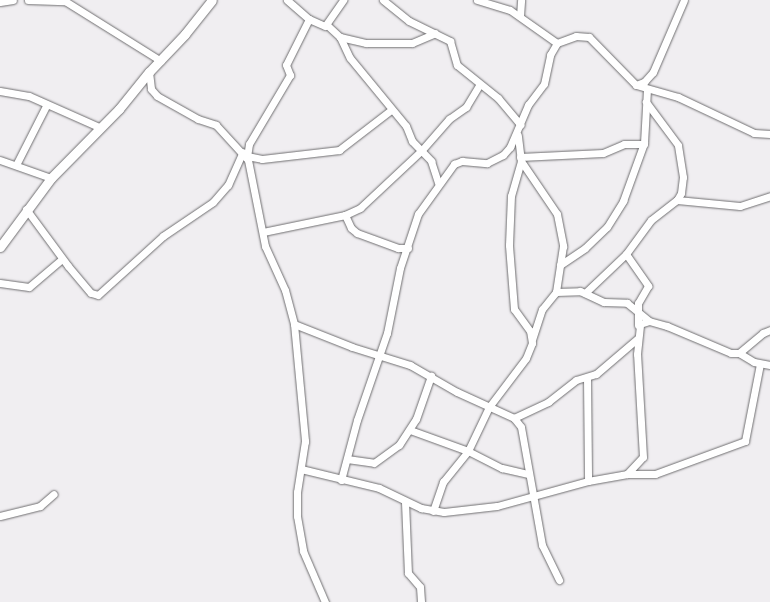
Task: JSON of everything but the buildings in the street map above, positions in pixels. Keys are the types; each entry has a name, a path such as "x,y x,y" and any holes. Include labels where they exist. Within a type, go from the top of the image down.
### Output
{"street":[{"path":"0,2 13,0"},
{"path":"28,0 56,0 76,7 161,61"},
{"path":"0,247 26,209 51,178 99,127 119,109 212,0"},
{"path":"288,0 318,25 327,25 340,37 350,58 383,97 391,110 406,126 412,141 434,166 438,183"},
{"path":"327,25 343,0"},
{"path":"383,0 395,12 450,41 457,66 505,105 521,125"},
{"path":"477,0 520,16 557,43"},
{"path":"520,16 521,0"},
{"path":"636,85 644,82 653,72 684,0"},
{"path":"26,209 62,259 91,293 100,294 163,236 213,202 228,185 249,144 290,75 286,65 309,18"},
{"path":"340,37 366,43 405,44 435,33"},
{"path":"341,480 356,422 387,333 400,268 408,248 418,214 438,183 458,162 487,163 495,160 510,147 518,135 528,105 544,84 550,55 557,43 576,36 589,37 636,85 685,100 754,133 770,134"},
{"path":"149,72 151,89 157,96 198,119 216,125 245,154 262,159 339,150 391,110"},
{"path":"264,232 345,215 360,208 421,151 443,124 466,107 479,85"},
{"path":"560,265 585,248 610,225 628,189 644,144 647,89"},
{"path":"0,91 29,96 99,127"},
{"path":"585,293 626,254 648,223 677,200 682,193 684,176 680,151 646,102"},
{"path":"16,165 47,104"},
{"path":"518,135 520,159 511,196 509,245 514,309 532,339"},
{"path":"520,159 602,153 624,144 644,144"},
{"path":"245,154 264,232 265,246 285,290 294,324 305,441 297,516 303,551 325,602"},
{"path":"433,511 443,482 468,451 489,407 526,358 542,309 556,292 563,246 557,214 520,159"},
{"path":"0,160 51,178"},
{"path":"677,200 740,206 770,196"},
{"path":"345,215 351,228 357,233 398,248 408,248"},
{"path":"626,254 648,286 639,302 637,339 643,457 627,474"},
{"path":"0,284 23,288 32,286 62,259"},
{"path":"556,292 574,291 585,293 604,302 627,303 649,320 675,329 719,350 739,353 760,364 770,365"},
{"path":"638,325 649,320"},
{"path":"294,324 431,376 489,407 514,418 520,427 527,474 535,497 542,544 559,580"},
{"path":"739,353 763,333 770,330"},
{"path":"514,418 548,402 576,380 587,378 618,357 637,339"},
{"path":"301,468 341,480 379,488 405,502 433,511 497,506 535,497 588,481 627,474 655,474 745,441 760,364"},
{"path":"347,459 371,463 378,461 399,445 410,430 431,376"},
{"path":"587,378 588,481"},
{"path":"410,430 468,451 502,468 527,474"},
{"path":"0,516 40,506 54,494"},
{"path":"405,502 408,573 420,587 421,602"}]}
